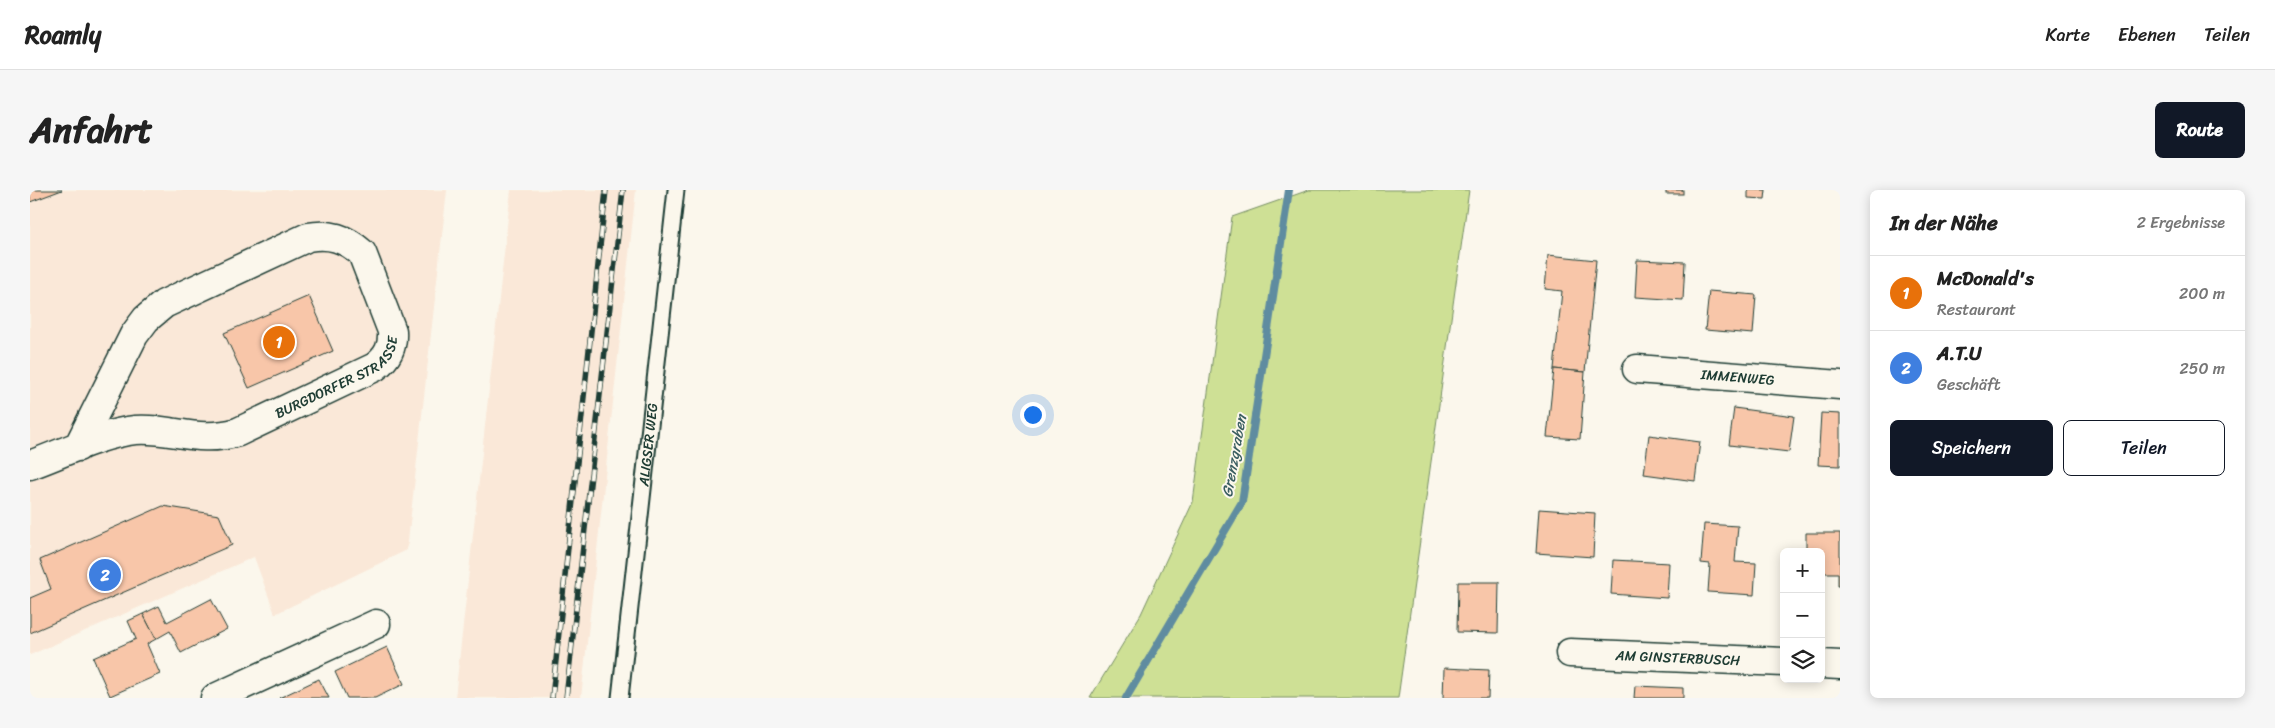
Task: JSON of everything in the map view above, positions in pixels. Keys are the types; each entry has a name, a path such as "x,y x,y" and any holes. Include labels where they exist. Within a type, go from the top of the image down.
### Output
{"street":[{"name":"BURGDORFER STRASSE","path":"30,466 78,447 124,432 137,430 209,438 222,437 238,432 375,367 389,353 392,331 362,253 339,237 322,234 308,238 164,304 146,319 134,335 78,447"},
{"name":"IMMENWEG","path":"1637,369 1840,385"},
{"path":"215,698 376,624"},
{"name":"AM GINSTERBUSCH","path":"1570,653 1780,662"},
{"path":"1825,664 1840,665"}],"lane":[{"name":"ALIGSER WEG","path":"620,698 676,190"}],"shaded area":[{"path":"30,190 447,190 407,550 275,614 254,557 30,655"},
{"path":"511,190 636,190 581,698 455,698"}],"green space":[{"path":"1309,190 1469,190 1398,698 1090,698 1141,614 1193,502 1232,217"}],"building":[{"path":"30,190 62,190 30,202"},
{"path":"1666,190 1683,190 1683,194 1666,194"},
{"path":"1748,190 1766,190 1765,199 1748,198"},
{"path":"1548,255 1596,260 1585,372 1554,369 1562,291 1545,289"},
{"path":"1637,260 1685,262 1683,300 1635,297"},
{"path":"1709,291 1756,295 1753,334 1705,330"},
{"path":"309,296 333,351 249,388 224,333"},
{"path":"1554,369 1585,372 1580,439 1547,437"},
{"path":"1734,408 1794,416 1789,452 1729,445"},
{"path":"1821,413 1840,414 1840,466 1818,465"},
{"path":"1649,435 1700,442 1695,481 1644,474"},
{"path":"163,506 219,515 232,545 30,633 30,598 51,589 40,560"},
{"path":"1539,509 1595,513 1593,557 1536,553"},
{"path":"1704,524 1738,526 1735,562 1756,563 1754,595 1708,592 1710,564 1701,563"},
{"path":"1806,533 1840,533 1840,586 1838,586 1838,573 1825,573 1825,548 1806,548"},
{"path":"1613,560 1669,563 1667,598 1611,594"},
{"path":"1458,582 1499,582 1498,633 1457,632"},
{"path":"211,599 227,629 181,653 170,631 156,639 143,614 159,606 167,622"},
{"path":"143,614 156,639 147,644 160,674 110,696 93,658 136,639 128,621"},
{"path":"387,647 404,684 375,698 347,698 335,672"},
{"path":"1444,668 1489,670 1488,698 1443,698"},
{"path":"319,679 329,698 279,698"},
{"path":"1635,686 1683,688 1683,698 1634,698"}],"waterway":[{"name":"Grenzgraben","path":"1126,698 1242,502 1289,190"}],"railway":[{"path":"552,698 606,190"},
{"path":"566,698 623,190"}],"place":[{"name":"McDonald's","path":"279,342"},
{"name":"A.T.U","path":"105,575"}]}
